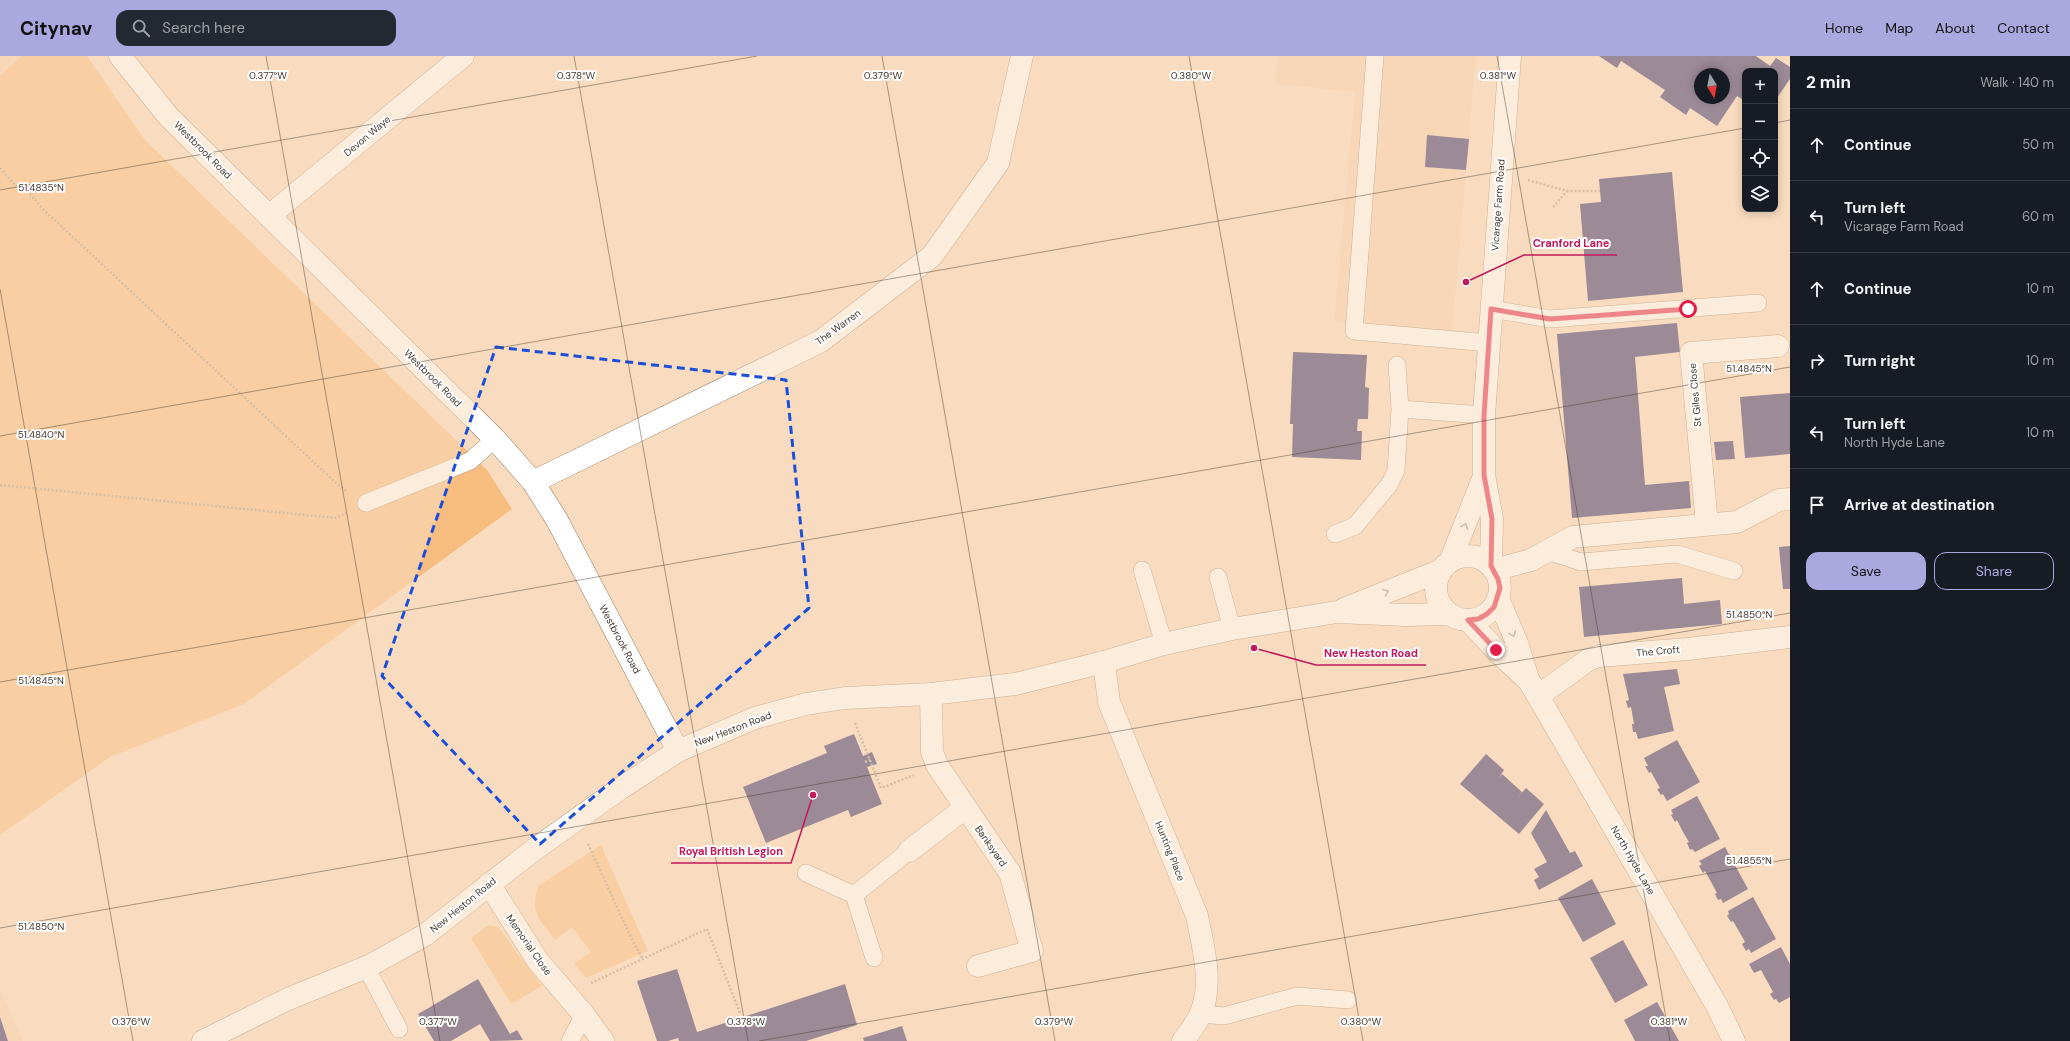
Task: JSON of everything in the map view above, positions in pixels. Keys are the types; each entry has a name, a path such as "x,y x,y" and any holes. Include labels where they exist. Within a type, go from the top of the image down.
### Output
{"street":[{"name":"Westbrook Road","path":"120,56 168,116 495,439 533,482 558,520 678,751"},
{"name":"Devon Waye","path":"269,216 464,56"},
{"name":"The Warren","path":"533,482 822,341 932,256 998,163 1022,56"},
{"name":"Vicarage Farm Road","path":"1493,568 1492,519 1484,475 1484,416 1510,56"},
{"name":"St Giles Close","path":"1706,524 1691,353 1778,346"},
{"name":"Vicarage Farm Road","path":"1446,566 1484,475"},
{"path":"1493,568 1531,560 1573,537 1737,522 1779,500 1790,499"},
{"path":"1471,556 1482,559 1493,568 1500,588 1494,607 1487,614 1478,619 1459,617 1442,607 1437,598 1437,578 1446,566 1460,557 1471,556"},
{"name":"New Heston Road","path":"1337,612 1446,566"},
{"name":"North Hyde Lane","path":"1498,598 1533,688 1713,999 1734,1041"},
{"name":"New Heston Road","path":"216,1038 288,999 366,967 426,935 489,884 577,818 678,751 755,718 806,704 845,698 931,694 1015,684 1104,662 1164,644 1232,630 1337,612 1459,617"},
{"name":"North Hyde Lane","path":"1459,617 1496,650 1533,688"},
{"name":"The Croft","path":"1533,688 1599,656 1688,649 1790,637"},
{"name":"Hunting Place","path":"1104,662 1109,702 1197,916 1205,953 1208,982 1201,1014 1183,1041"},
{"name":"Banksyard","path":"931,694 932,752 936,765 1010,873 1032,952 978,966"},
{"path":"909,851 965,808"},
{"name":"Memorial Close","path":"489,884 538,961 584,1015 603,1041"}],"lane":[{"path":"1375,56 1354,331 1489,343"},
{"path":"1491,309 1550,319 1758,303"},
{"path":"1335,534 1355,526 1389,485 1396,471 1400,409 1397,365"},
{"path":"1400,409 1484,416"},
{"path":"366,503 470,461 495,439"},
{"path":"1547,551 1581,562 1677,554 1734,570"},
{"path":"1142,570 1164,644"},
{"path":"1218,577 1232,630"},
{"path":"854,895 909,851"},
{"path":"806,873 854,895 874,958"},
{"path":"366,967 399,1029"},
{"path":"1201,1014 1224,1016 1297,996 1348,1000"},
{"path":"570,1041 584,1015"}],"path":[{"path":"0,168 17,187 28,192 44,210 336,483 366,503 336,518 0,485"},
{"path":"1501,172 1567,191 1600,191"},
{"path":"1553,207 1567,191"},
{"path":"845,698 881,788 936,765"},
{"path":"865,762 870,760"},
{"path":"577,818 633,942 643,959"},
{"path":"566,994 707,929 740,1013"}],"highlighted area":[{"path":"496,347 786,380 809,608 540,844 382,676"}],"shaded area":[{"path":"0,56 22,56 0,76"},
{"path":"22,56 87,56 145,140 487,470 512,509 244,704 110,757 0,835 0,76"},
{"path":"1278,56 1476,56 1452,334 1334,322 1355,92 1276,84"},
{"path":"601,845 648,951 586,978 574,964 591,952 572,927 555,940 540,921 535,904 538,886"},
{"path":"489,925 498,927 542,986 511,1004 471,938"},
{"path":"0,989 23,1041 0,1041"}],"building":[{"path":"1599,56 1756,56 1770,66 1776,58 1790,67 1790,79 1778,97 1778,68 1742,68 1742,99 1737,96 1717,126 1690,108 1686,115 1660,97 1665,90 1621,61 1617,68"},
{"path":"1427,135 1469,139 1466,170 1425,167"},
{"path":"1672,172 1683,292 1588,301 1580,204 1601,202 1599,179"},
{"path":"1677,323 1680,352 1635,357 1645,485 1689,481 1691,508 1572,518 1557,334"},
{"path":"1293,352 1367,355 1365,387 1369,388 1368,419 1358,419 1357,431 1362,431 1361,460 1292,457 1293,424 1290,424"},
{"path":"1790,393 1790,454 1745,458 1740,397"},
{"path":"1733,441 1735,459 1716,460 1714,442"},
{"path":"1790,546 1790,589 1783,589 1779,547"},
{"path":"1682,578 1684,604 1720,600 1722,624 1584,637 1579,587"},
{"path":"1677,669 1680,684 1664,687 1674,731 1638,739 1636,732 1633,732 1632,724 1634,724 1631,707 1628,708 1626,701 1629,700 1623,674"},
{"path":"854,734 863,756 872,752 877,764 867,767 882,804 851,817 848,810 766,843 743,787 827,753 824,746"},
{"path":"1677,740 1700,782 1667,801 1663,794 1661,795 1657,789 1660,788 1651,772 1649,773 1645,766 1648,766 1644,758"},
{"path":"1486,754 1504,770 1498,779 1502,774 1522,792 1518,797 1526,788 1544,804 1519,834 1460,784"},
{"path":"1697,796 1720,839 1695,852 1692,849 1690,850 1687,843 1689,842 1677,820 1675,822 1671,815 1673,814 1671,810"},
{"path":"1546,810 1570,853 1575,851 1583,866 1539,890 1534,880 1539,877 1534,869 1547,862 1531,833"},
{"path":"1725,847 1748,889 1723,903 1721,899 1718,900 1715,894 1717,893 1705,871 1703,873 1699,866 1702,864 1699,861"},
{"path":"1592,879 1616,924 1583,942 1558,898"},
{"path":"1753,897 1776,939 1751,953 1749,949 1746,951 1742,944 1745,942 1733,921 1731,922 1727,916 1729,914 1728,911"},
{"path":"1623,940 1648,985 1615,1003 1590,958"},
{"path":"1781,947 1790,964 1790,997 1779,1003 1776,999 1774,1000 1770,994 1773,992 1761,970 1754,973 1749,964"},
{"path":"677,969 697,1032 845,984 857,1025 806,1041 679,1041 678,1038 668,1041 657,1041 637,981"},
{"path":"478,979 510,1034 517,1030 523,1040 490,1041 480,1024 451,1041 434,1041 418,1014"},
{"path":"1657,1002 1679,1041 1635,1041 1624,1020"},
{"path":"0,1017 8,1041 0,1041"},
{"path":"902,1026 907,1041 864,1041 863,1038"}],"place":[{"name":"Cranford Lane","path":"1466,282"},
{"name":"New Heston Road","path":"1254,648"},
{"name":"Royal British Legion","path":"813,795"}],"route":[{"path":"1496,650 1468,620 1478,619 1487,614 1494,607 1500,588 1498,579 1491,566 1492,519 1484,475 1484,416 1491,309 1550,319 1688,309"}]}
